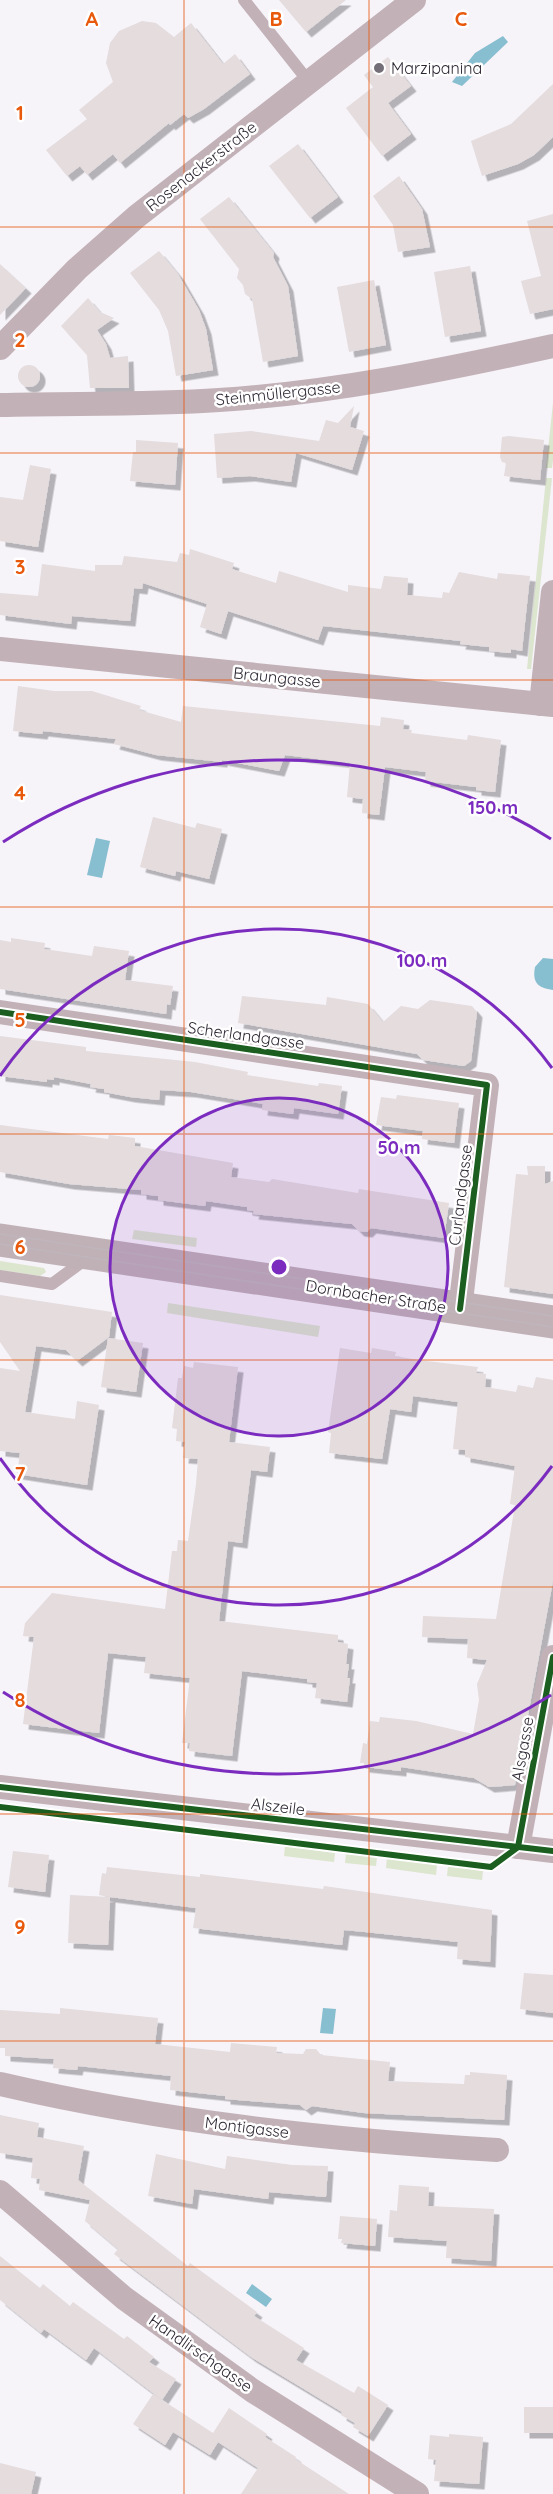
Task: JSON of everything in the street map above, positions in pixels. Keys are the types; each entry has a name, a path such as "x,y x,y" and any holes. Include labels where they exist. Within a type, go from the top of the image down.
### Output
{"main road":[{"name":"Dornbacher Straße","path":"0,1240 553,1322"}],"street":[{"name":"Rosenackerstraße","path":"0,348 78,269 136,217 410,2"},
{"name":"Steinmüllergasse","path":"1,403 219,400 308,392 462,366 553,346"},
{"path":"547,705 553,592"},
{"name":"Braungasse","path":"0,648 547,705"},
{"name":"Scherlandgasse","path":"0,1012 488,1085"},
{"name":"Curlandgasse","path":"460,1309 488,1085"},
{"name":"Alsgasse","path":"518,1847 553,1657"},
{"name":"Alszeile","path":"0,1787 553,1851"},
{"name":"Montigasse","path":"0,2084 83,2103 204,2122 367,2142 497,2150"},
{"name":"Handlirschgasse","path":"0,2192 124,2298 253,2391 417,2494"}],"lane":[{"path":"244,0 309,82"},
{"path":"0,1276 52,1284 93,1254"}],"green space":[{"path":"553,403 553,460 552,468 546,468"},
{"path":"546,478 552,478 531,669 527,669"},
{"path":"134,1230 197,1238 196,1247 132,1239"},
{"path":"0,1261 44,1268 46,1272 40,1276 0,1270"},
{"path":"168,1303 320,1326 318,1337 167,1313"},
{"path":"285,1846 335,1853 334,1862 284,1856"},
{"path":"346,1854 377,1857 376,1866 345,1863"},
{"path":"387,1858 437,1865 436,1875 386,1868"},
{"path":"448,1866 483,1871 482,1880 447,1876"}],"water":[{"path":"503,36 508,42 462,86 452,82 475,53"},
{"path":"96,838 110,841 102,878 87,875"},
{"path":"543,958 553,959 553,990 543,988 535,981 535,967"},
{"path":"323,2008 336,2009 333,2034 320,2033"},
{"path":"252,2284 272,2299 266,2307 246,2293"}],"building":[{"path":"279,0 346,0 306,32"},
{"path":"142,21 156,23 174,37 191,23 223,64 235,54 250,74 204,109 188,118 184,114 170,125 169,123 120,163 113,154 87,175 80,166 67,176 46,150 87,119 79,110 113,82 106,63 110,43 119,31"},
{"path":"388,57 411,86 388,103 411,134 382,156 346,108 373,87 364,75"},
{"path":"553,84 553,137 534,155 518,164 482,176 471,141 511,124"},
{"path":"298,144 338,197 310,218 269,166"},
{"path":"399,176 422,209 430,247 398,252 393,225 373,196"},
{"path":"229,197 274,253 273,257 288,286 298,356 263,362 252,299 245,294 243,285 237,278 239,269 200,219"},
{"path":"553,214 553,309 530,314 521,281 541,276 527,221"},
{"path":"159,251 178,274 199,310 206,329 213,370 176,376 168,331 159,310 130,273"},
{"path":"0,264 26,288 0,315"},
{"path":"470,266 481,331 445,337 434,272"},
{"path":"374,280 386,345 349,352 337,287"},
{"path":"88,298 100,312 114,318 97,330 106,344 110,358 128,356 129,388 90,388 87,355 61,326"},
{"path":"29,365 37,368 40,376 37,384 29,387 21,384 18,376 21,368"},
{"path":"354,406 350,427 364,431 352,470 296,453 291,482 250,476 217,478 214,434 251,431 319,441 326,420 338,423"},
{"path":"502,437 544,440 540,480 504,476 506,463 502,462 500,457"},
{"path":"136,440 178,443 175,485 130,481"},
{"path":"30,465 51,469 38,547 0,541 0,497 23,500"},
{"path":"190,549 234,563 232,569 276,583 279,571 348,592 348,585 381,589 384,576 408,578 407,595 442,598 443,592 449,593 459,572 497,579 498,573 530,576 522,651 511,649 511,653 489,651 489,647 460,644 461,641 323,626 318,640 228,611 221,634 200,627 207,604 143,583 142,589 134,588 130,621 72,616 71,624 0,615 0,593 38,596 42,564 95,571 95,565 122,565 124,556 177,562 180,553 189,555"},
{"path":"18,686 54,691 92,691 141,706 139,710 181,722 183,706 380,726 381,717 404,720 403,729 412,730 411,733 467,740 468,735 501,740 495,792 476,790 476,787 425,781 426,772 385,767 379,815 362,813 363,799 347,797 350,763 285,755 279,771 222,760 222,762 156,755 114,744 116,739 43,731 42,734 13,731"},
{"path":"153,817 195,828 197,823 222,829 209,879 176,871 175,876 140,867"},
{"path":"11,938 45,943 44,949 92,956 94,946 129,951 125,980 173,986 166,1014 0,989 0,940 11,942"},
{"path":"242,996 326,1005 327,997 368,1004 383,1022 401,1006 418,1009 430,1000 472,1006 477,1012 471,1061 464,1066 423,1060 417,1054 238,1023"},
{"path":"0,1036 86,1047 86,1051 195,1062 248,1072 247,1075 318,1086 319,1083 342,1086 338,1114 294,1108 293,1114 262,1110 263,1104 191,1092 160,1090 159,1100 130,1097 104,1092 104,1089 90,1087 91,1084 54,1077 54,1080 47,1079 47,1082 0,1076"},
{"path":"397,1095 459,1103 454,1143 422,1139 423,1131 376,1125 381,1097 396,1099"},
{"path":"0,1125 108,1139 109,1135 135,1138 135,1146 233,1163 231,1177 269,1182 272,1179 358,1193 359,1189 449,1203 444,1238 371,1228 367,1232 359,1231 352,1224 253,1214 254,1211 247,1210 247,1207 206,1201 205,1206 158,1200 158,1196 141,1194 141,1190 69,1184 0,1172"},
{"path":"527,1166 545,1166 545,1184 553,1181 553,1294 504,1287 516,1174 528,1175"},
{"path":"0,1295 112,1312 109,1337 77,1361 66,1350 36,1346 25,1412 75,1419 77,1401 99,1405 87,1485 17,1474 20,1453 0,1451 0,1368 20,1371 0,1342"},
{"path":"108,1338 143,1343 136,1392 101,1387"},
{"path":"340,1348 371,1353 372,1348 396,1352 395,1356 478,1367 476,1373 486,1374 485,1387 516,1392 518,1385 533,1388 536,1377 553,1380 553,1581 515,1785 489,1787 474,1778 401,1767 401,1771 364,1767 364,1763 360,1763 363,1743 367,1744 370,1721 379,1722 380,1717 416,1721 473,1734 479,1700 477,1684 487,1660 467,1658 468,1639 422,1637 423,1616 496,1619 515,1505 510,1504 515,1466 465,1457 465,1450 453,1449 458,1402 413,1396 411,1412 390,1409 382,1459 329,1453 331,1433 328,1432"},
{"path":"194,1362 238,1367 229,1442 270,1447 267,1472 251,1470 242,1543 228,1541 219,1621 338,1635 338,1642 348,1644 346,1664 349,1664 347,1678 350,1678 347,1702 315,1698 317,1683 307,1682 307,1679 242,1671 232,1756 189,1751 190,1743 182,1743 190,1678 144,1673 146,1657 108,1653 99,1733 23,1724 34,1637 23,1636 25,1623 52,1593 165,1609 172,1551 177,1551 178,1540 188,1541 196,1484 198,1459 183,1458 185,1442 176,1441 177,1429 172,1428 178,1378 182,1378 184,1366 193,1368"},
{"path":"13,1851 49,1855 45,1892 8,1887"},
{"path":"107,1867 200,1877 200,1874 323,1889 324,1886 492,1910 490,1962 457,1959 458,1942 344,1930 342,1945 193,1928 196,1908 110,1897 108,1945 68,1943 70,1895 109,1897 99,1895 102,1873 106,1874"},
{"path":"524,1973 553,1975 553,2013 520,2009"},
{"path":"60,2008 158,2018 155,2044 230,2052 231,2043 277,2047 276,2053 303,2054 306,2049 316,2049 321,2055 390,2062 388,2081 464,2084 465,2075 470,2075 470,2072 507,2075 504,2120 364,2113 312,2106 306,2110 300,2105 225,2099 225,2096 170,2090 171,2076 78,2066 77,2070 53,2068 54,2059 5,2056 5,2048 0,2048 0,2010 60,2014"},
{"path":"0,2115 39,2123 37,2137 84,2146 78,2180 188,2266 190,2263 257,2312 254,2316 304,2348 296,2360 354,2393 358,2386 388,2405 368,2436 353,2427 355,2423 341,2415 342,2412 251,2357 114,2254 118,2249 85,2221 90,2200 39,2190 40,2179 31,2178 33,2158 0,2153"},
{"path":"156,2154 225,2169 227,2156 292,2165 328,2166 326,2197 269,2192 268,2199 194,2189 192,2204 148,2196"},
{"path":"399,2185 429,2187 428,2206 494,2209 491,2261 446,2258 447,2241 388,2237 390,2210 397,2211"},
{"path":"340,2216 377,2219 375,2246 341,2243 342,2239 338,2239"},
{"path":"0,2256 40,2288 43,2284 70,2306 73,2302 124,2339 127,2336 154,2357 149,2362 176,2379 162,2400 94,2348 86,2360 44,2329 41,2333 0,2300"},
{"path":"153,2394 213,2433 229,2408 267,2434 265,2437 296,2457 295,2459 349,2494 241,2494 258,2468 218,2442 210,2455 173,2432 165,2445 133,2424"},
{"path":"524,2407 553,2407 553,2433 524,2433"},
{"path":"449,2434 483,2437 479,2484 434,2481 436,2460 428,2459 430,2435 449,2437"},
{"path":"0,2463 36,2472 31,2494 0,2494"}],"tram line":[{"path":"0,1234 553,1316"},
{"path":"0,1244 553,1327"}],"cycle path":[{"path":"0,1012 487,1085 460,1309"},
{"path":"518,1847 553,1657"},
{"path":"0,1787 553,1851"},
{"path":"0,1807 491,1867 518,1847"}],"place":[{"name":"Marzipanina","path":"379,68"}]}
